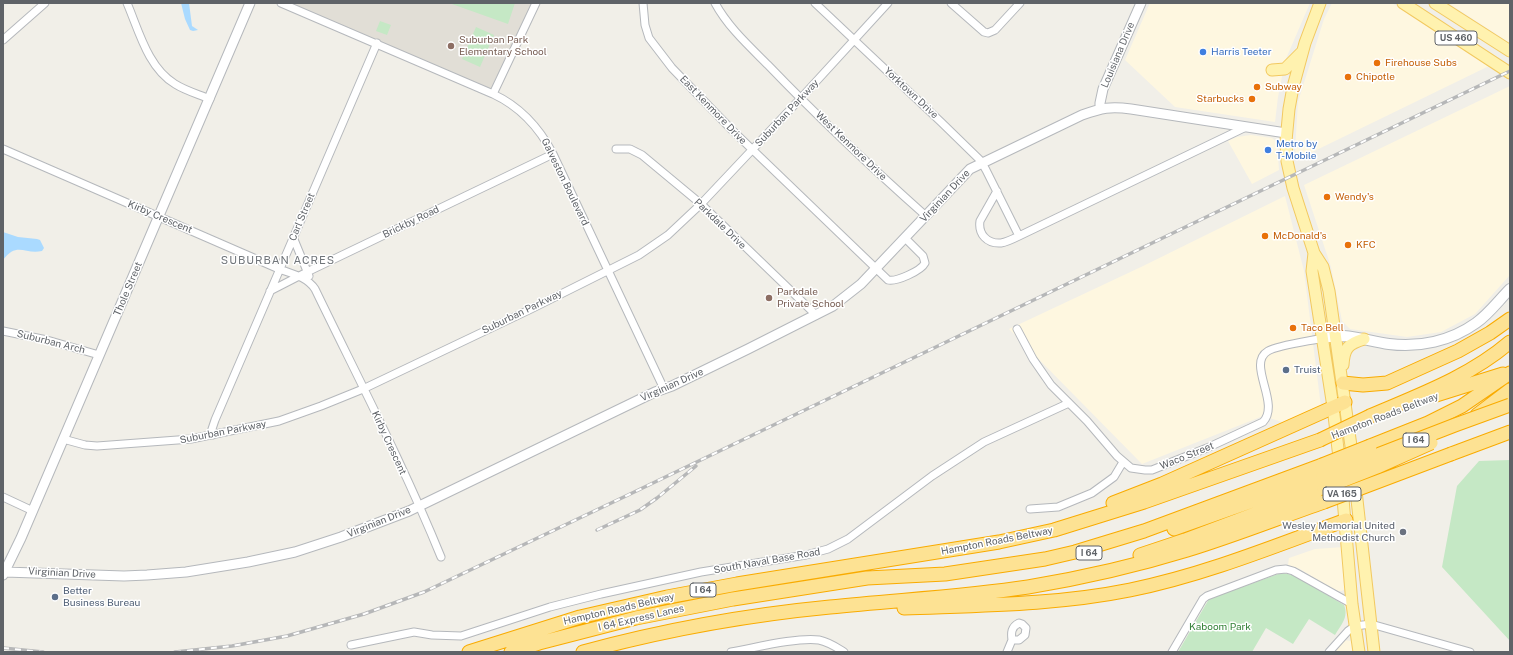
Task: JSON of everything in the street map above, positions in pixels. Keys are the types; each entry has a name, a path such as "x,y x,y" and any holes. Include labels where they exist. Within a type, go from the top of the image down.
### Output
{"highway":[{"path":"1343,383 1363,385 1387,384 1458,351 1490,333 1510,319"},
{"path":"1369,419 1460,377 1494,355 1510,342"},
{"path":"957,595 1002,583 1036,579 1104,565 1185,540 1323,477 1370,446 1428,423 1462,406 1510,372"},
{"name":"Hampton Roads Beltway","path":"468,652 580,617 668,597 1021,538 1089,520 1320,440 1369,419 1510,372"},
{"path":"1323,477 1377,467 1436,440 1476,416 1510,390"},
{"path":"942,551 1120,501 1162,484 1345,402"},
{"name":"I 64","path":"1323,477 1510,405"},
{"name":"I 64","path":"583,652 641,637 782,612 1034,586 1136,565 1188,550 1324,502 1510,432"},
{"name":"I 64 Express Lanes","path":"511,652 539,643 678,609 790,590 845,583 867,578 945,574 1068,554 1323,477"},
{"path":"691,627 738,624 862,609 1017,604 1093,596 1130,590 1214,567 1346,520"}],"main road":[{"name":"VA 165","path":"1320,3 1303,50 1291,97 1286,133 1287,161 1290,176 1314,253 1323,268 1329,291 1343,383 1374,652"},
{"name":"US 460","path":"1403,3 1510,73"},
{"name":"US 460","path":"1435,3 1510,51"},
{"path":"1272,70 1281,70 1287,67 1303,50"},
{"name":"VA 165","path":"1314,253 1312,271 1333,407 1346,520 1352,604 1359,652"},
{"path":"1322,338 1344,336 1388,344 1414,345 1447,338 1475,324 1510,288"},
{"path":"1343,383 1344,357 1347,348 1364,339"},
{"path":"1346,520 1358,506"}],"street":[{"path":"3,40 45,3"},
{"path":"127,3 150,57 160,72 176,85 210,99"},
{"name":"Thole Street","path":"4,573 33,511 250,3"},
{"name":"Galveston Boulevard","path":"281,3 494,94 514,106 528,118 545,139 553,154 664,389"},
{"path":"494,94 536,3"},
{"name":"East Kenmore Drive","path":"643,3 643,14 647,34 660,54 723,122 888,280 896,281 923,266 925,260 923,256 905,238"},
{"name":"West Kenmore Drive","path":"715,3 731,27 801,98 926,216"},
{"name":"Yorktown Drive","path":"815,3 941,122 982,163 1019,236"},
{"name":"Suburban Parkway","path":"63,439 74,443 97,446 170,442 213,435 279,421 363,389 608,271 652,247 673,231 753,150 888,3"},
{"path":"951,3 984,32 988,33 994,30 1020,3"},
{"name":"Louisiana Drive","path":"1100,108 1103,89 1141,3"},
{"name":"Carl Street","path":"213,435 212,429 215,420 376,43"},
{"name":"Virginian Drive","path":"4,573 124,576 186,572 248,562 295,552 377,524 419,506 748,350 816,315 850,293 876,269 965,172 1082,115 1100,108 1116,107 1132,109 1286,133"},
{"path":"997,191 980,221 979,226 982,234 989,241 995,243 1007,242 1216,140 1246,127"},
{"name":"Kirby Crescent","path":"3,149 298,276 310,282 314,287"},
{"name":"Parkdale Drive","path":"616,149 630,149 642,155 701,204 816,315"},
{"name":"Brickby Road","path":"270,291 298,276 553,154"},
{"name":"Kirby Crescent","path":"293,237 307,272 419,506 441,557"},
{"name":"Waco Street","path":"1017,329 1026,348 1042,374 1123,462 1131,468 1137,470 1152,470 1207,448 1263,422 1267,418 1270,409 1261,368 1261,360 1263,355 1273,349 1322,338"},
{"name":"Suburban Arch","path":"3,331 47,340 99,355"},
{"name":"South Naval Base Road","path":"351,645 414,632 432,635 461,636 550,607 601,594 701,572 806,555 828,549 848,538 932,476 984,442 1069,403"},
{"path":"1030,509 1058,507 1092,493 1114,476 1123,462"},
{"path":"3,497 33,511"},
{"path":"1172,652 1203,599 1207,596 1276,570 1286,569 1293,571 1352,604"},
{"path":"1329,652 1342,636 1355,626 1371,624 1462,651 1470,652"},
{"path":"731,652 792,641 814,640 826,642 843,652"},
{"path":"1007,652 1012,640"}],"shaded area":[{"name":"Suburban Park Elementary School","path":"289,3 532,3 491,89"},
{"path":"1150,3 1310,3 1285,61 1275,122 1175,107 1125,60"},
{"path":"1332,3 1392,3 1489,66 1298,159 1295,150 1298,102 1324,19"},
{"path":"1448,3 1510,3 1510,43"},
{"path":"1510,86 1510,275 1475,314 1441,332 1407,337 1350,329 1342,321 1331,267 1304,185"},
{"path":"1251,135 1272,138 1277,142 1279,170 1252,184 1228,141 1237,137"},
{"path":"1285,196 1304,271 1321,407 1282,422 1263,416 1142,464 1009,329 1141,267"},
{"path":"1344,547 1346,588 1342,591 1336,591 1300,569 1288,565 1289,558 1315,549"},
{"path":"1344,640 1351,641 1355,652 1334,652 1339,643"}],"green space":[{"path":"449,3 515,3 508,24"},
{"path":"380,21 391,25 387,35 376,31"},
{"path":"476,27 494,35 480,67 462,59"},
{"path":"1510,460 1510,641 1442,567 1457,486 1479,461"},
{"name":"Kaboom Park","path":"1281,573 1294,575 1344,605 1346,613 1345,617 1335,635 1309,619 1293,644 1266,628 1252,652 1178,652 1209,599"}],"water":[{"path":"181,3 189,3 192,26 198,30 190,30 185,19"},
{"path":"3,232 18,237 40,240 44,248 42,251 36,252 21,250 13,251 3,260"}],"railway":[{"path":"175,652 232,646 287,636 364,614 424,592 1510,71"},
{"path":"597,530 640,510 696,466"},
{"path":"3,648 43,652"}],"place":[{"name":"Suburban Park Elementary School","path":"451,46"},
{"name":"Harris Teeter","path":"1203,52"},
{"name":"Firehouse Subs","path":"1377,63"},
{"name":"Chipotle","path":"1348,77"},
{"name":"Subway","path":"1257,87"},
{"name":"Starbucks","path":"1252,99"},
{"name":"Metro by T-Mobile","path":"1268,150"},
{"name":"Wendy's","path":"1327,197"},
{"name":"McDonald's","path":"1265,236"},
{"name":"KFC","path":"1348,245"},
{"name":"Parkdale Private School","path":"769,298"},
{"name":"Taco Bell","path":"1293,328"},
{"name":"Truist","path":"1286,370"},
{"name":"Wesley Memorial United Methodist Church","path":"1403,532"},
{"name":"Better Business Bureau","path":"55,597"}],"district":[{"name":"SUBURBAN ACRES","path":"278,261"}]}
